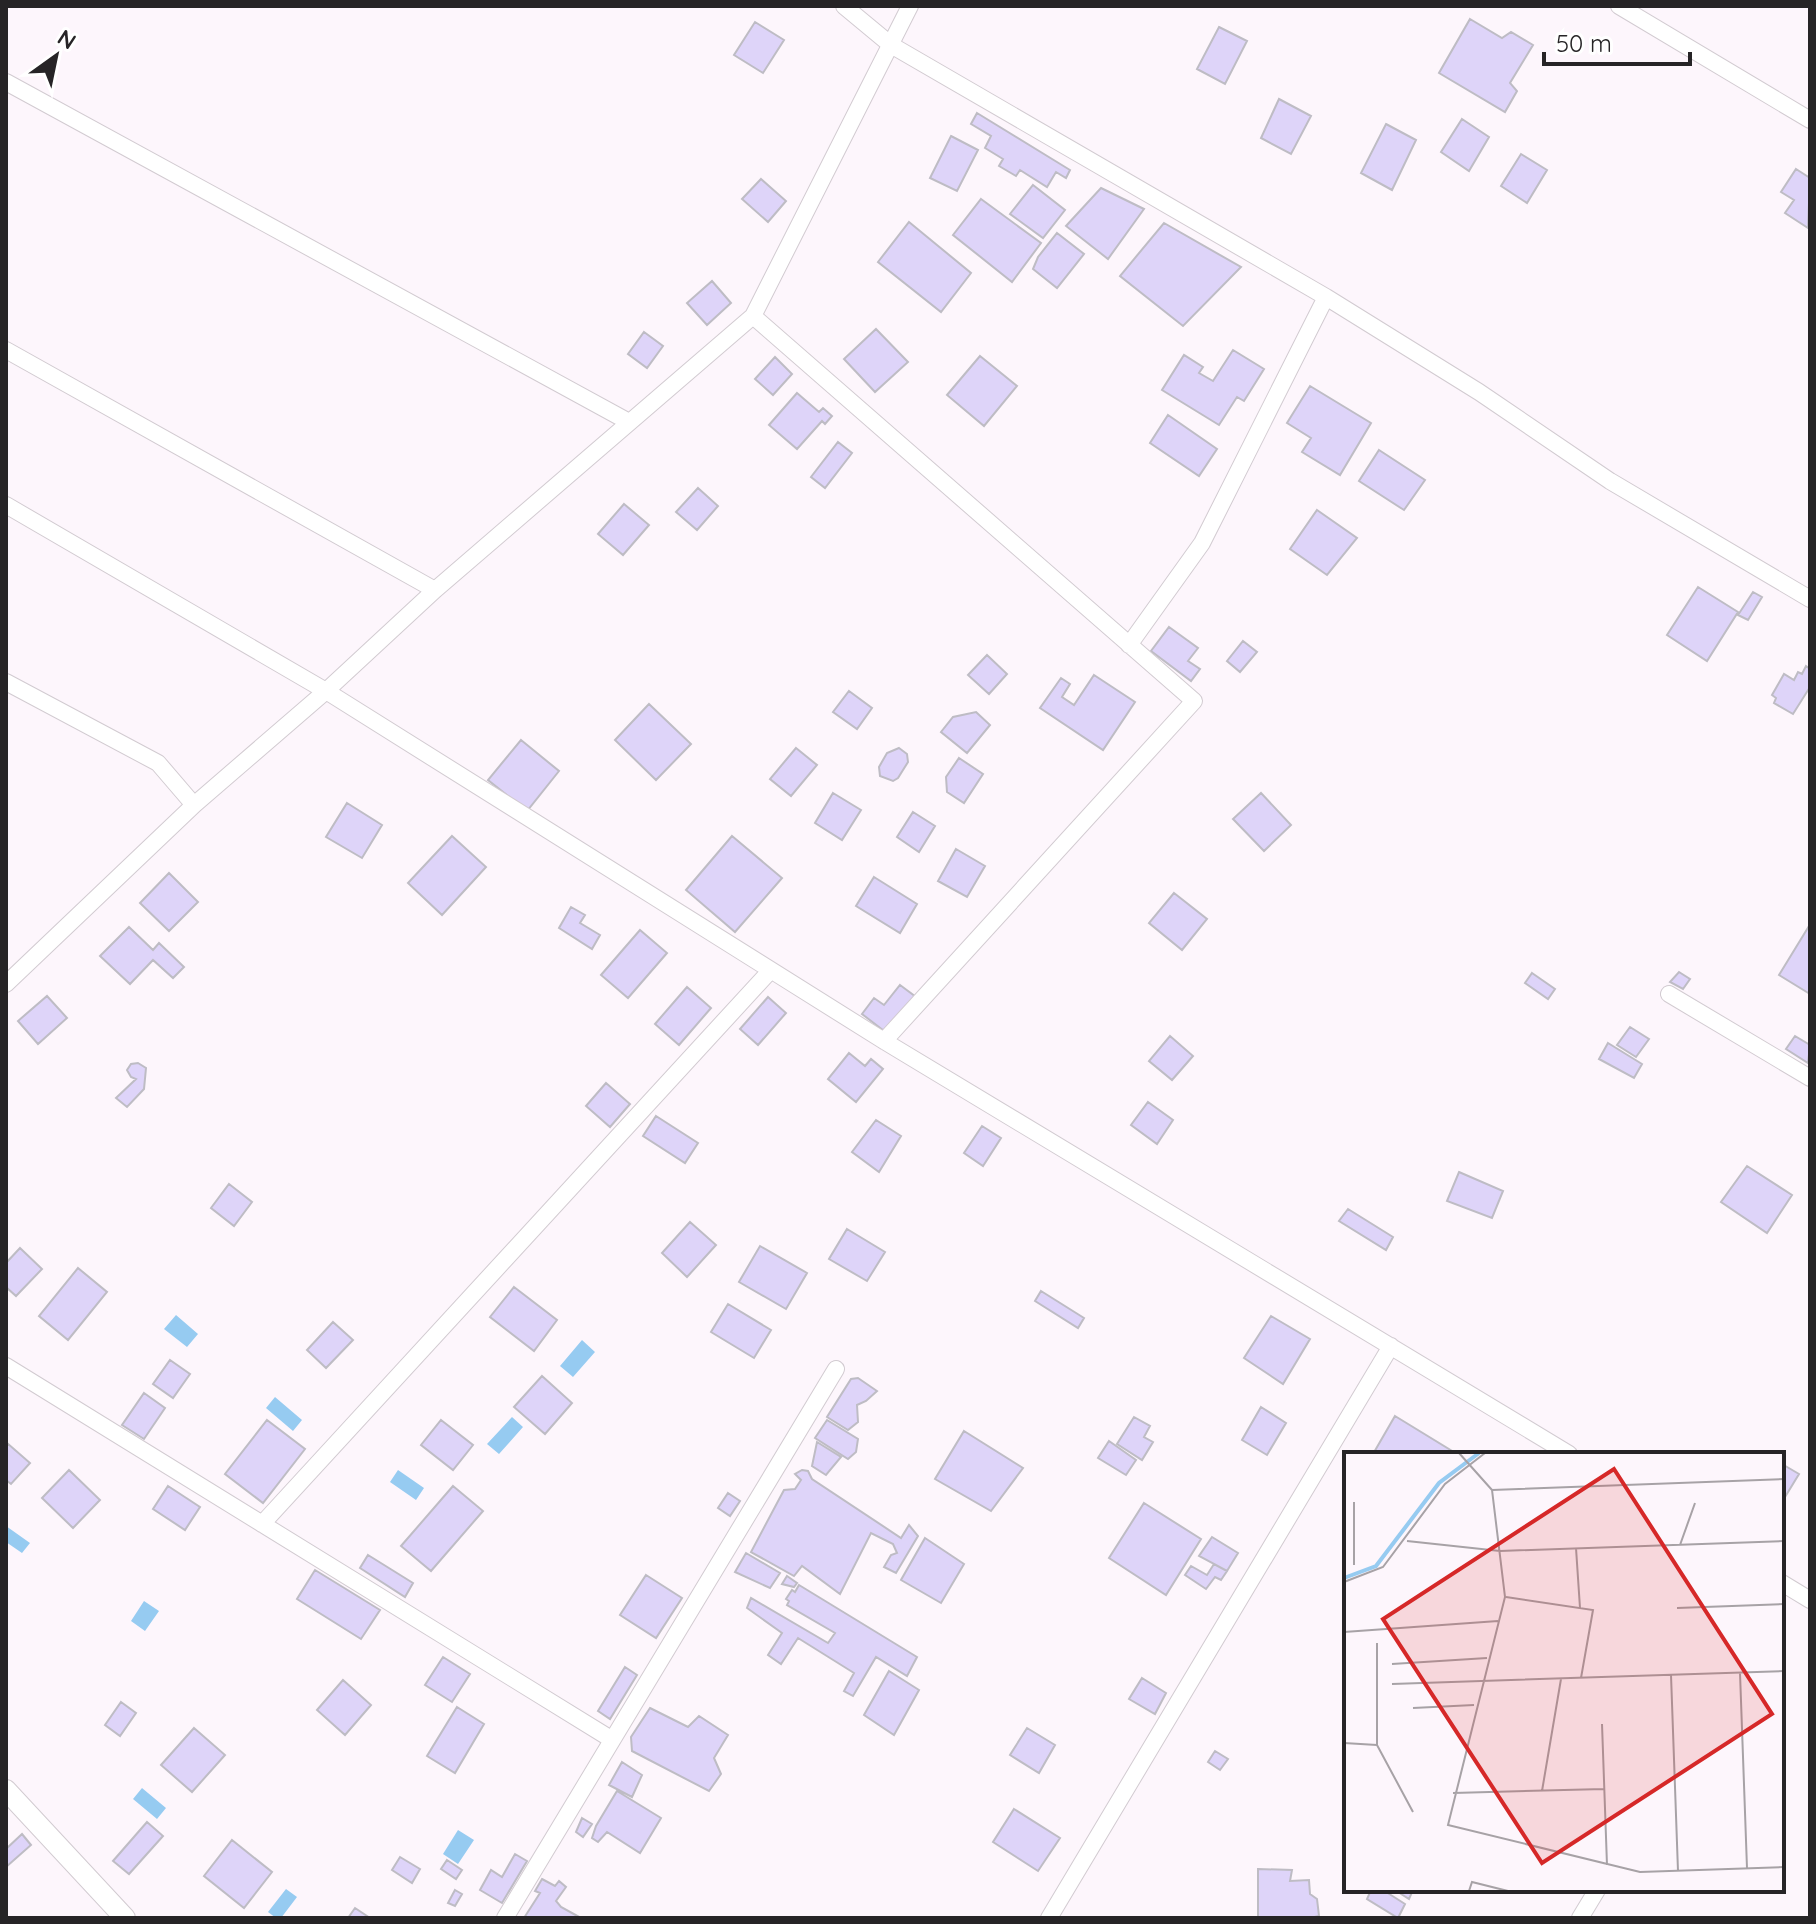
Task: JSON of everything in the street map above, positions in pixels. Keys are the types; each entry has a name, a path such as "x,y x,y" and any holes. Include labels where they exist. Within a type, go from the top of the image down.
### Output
{"street":[{"path":"844,6 891,45 1326,297 1479,392 1610,481 1810,599"},
{"path":"6,984 194,805 326,691 435,590 753,316 910,6"},
{"path":"1619,6 1810,120"},
{"path":"6,82 629,422"},
{"path":"1129,645 1202,543 1326,297"},
{"path":"753,316 1194,701 884,1041"},
{"path":"6,350 435,590"},
{"path":"6,505 326,691 884,1041 1566,1452"},
{"path":"6,682 158,763 194,805"},
{"path":"262,1524 770,971"},
{"path":"1669,994 1810,1078"},
{"path":"1049,1918 1391,1346"},
{"path":"6,1366 611,1739"},
{"path":"505,1918 836,1369"},
{"path":"1784,1584 1810,1600"},
{"path":"6,1790 125,1918"},
{"path":"1580,1918 1596,1892"}],"water":[{"path":"176,1315 198,1334 187,1347 164,1329"},
{"path":"582,1340 595,1352 573,1377 560,1366"},
{"path":"275,1397 302,1420 293,1431 266,1408"},
{"path":"512,1417 523,1427 499,1454 487,1444"},
{"path":"398,1470 424,1488 416,1500 390,1482"},
{"path":"6,1526 30,1543 22,1553 6,1542"},
{"path":"144,1601 159,1611 145,1631 131,1621"},
{"path":"142,1788 166,1808 157,1819 133,1799"},
{"path":"458,1830 474,1840 458,1864 443,1854"},
{"path":"286,1889 297,1897 281,1918 276,1918 268,1912"}],"building":[{"path":"1470,19 1502,38 1511,32 1533,45 1510,83 1517,91 1505,112 1439,73"},
{"path":"755,22 784,40 763,73 734,55"},
{"path":"1219,27 1247,41 1225,84 1197,69"},
{"path":"1279,99 1311,116 1291,154 1261,138"},
{"path":"977,113 1070,170 1066,178 1056,172 1047,187 1020,170 1016,176 999,166 1003,159 985,148 991,136 971,124"},
{"path":"1462,119 1489,137 1469,171 1441,152"},
{"path":"1386,124 1416,140 1392,190 1361,173"},
{"path":"951,136 978,150 957,191 930,178"},
{"path":"1521,154 1547,170 1527,203 1501,186"},
{"path":"1796,169 1810,178 1808,228 1785,213 1794,200 1781,192"},
{"path":"761,179 786,201 768,222 742,199"},
{"path":"1033,185 1065,210 1043,238 1010,214"},
{"path":"1101,188 1144,209 1108,259 1066,226"},
{"path":"981,199 1041,243 1012,282 953,235"},
{"path":"909,222 971,273 941,312 878,262"},
{"path":"1164,223 1241,267 1183,326 1120,276"},
{"path":"1057,233 1084,254 1057,288 1033,269 1038,257"},
{"path":"712,281 731,303 707,325 687,303"},
{"path":"876,329 908,362 875,392 844,359"},
{"path":"644,332 663,346 647,368 628,354"},
{"path":"1233,350 1264,369 1244,401 1237,397 1219,425 1162,390 1184,355 1203,367 1199,373 1213,381"},
{"path":"980,356 1017,386 984,426 947,395"},
{"path":"775,357 792,374 773,395 755,379"},
{"path":"1310,386 1371,423 1340,475 1302,452 1311,438 1287,423"},
{"path":"797,393 819,412 823,408 832,416 825,424 822,421 797,449 769,425"},
{"path":"1168,415 1217,449 1199,476 1150,443"},
{"path":"838,442 852,453 825,488 811,477"},
{"path":"1379,450 1425,480 1404,510 1359,481"},
{"path":"698,488 718,506 697,530 676,512"},
{"path":"624,504 649,525 623,555 598,534"},
{"path":"1317,510 1357,538 1327,575 1290,549"},
{"path":"1698,587 1738,612 1707,661 1667,635"},
{"path":"1753,592 1762,597 1748,620 1738,615"},
{"path":"1169,627 1198,648 1188,661 1200,669 1191,681 1151,651"},
{"path":"1243,641 1257,652 1240,672 1227,661"},
{"path":"987,655 1007,674 989,694 968,675"},
{"path":"1806,666 1810,669 1810,687 1793,714 1774,703 1776,698 1772,695 1784,674 1794,680"},
{"path":"1094,675 1135,702 1103,750 1040,708 1061,678 1070,684 1062,697 1074,705"},
{"path":"849,691 872,708 857,729 833,712"},
{"path":"649,704 691,744 656,780 615,740"},
{"path":"976,712 990,725 967,753 941,732 953,717"},
{"path":"521,740 559,771 527,811 488,780"},
{"path":"796,748 817,765 791,796 770,779"},
{"path":"899,748 907,754 908,762 898,778 893,781 880,776 879,767 887,753"},
{"path":"959,758 983,774 964,803 947,792 946,777"},
{"path":"833,793 861,810 842,840 815,823"},
{"path":"1261,793 1291,825 1264,851 1233,819"},
{"path":"347,803 382,825 362,858 326,837"},
{"path":"913,812 935,826 919,852 897,837"},
{"path":"452,836 486,867 442,915 408,883"},
{"path":"732,836 782,878 735,932 686,890"},
{"path":"956,849 985,866 967,897 938,881"},
{"path":"169,873 198,902 169,931 140,903"},
{"path":"874,877 917,904 900,933 856,906"},
{"path":"1174,893 1207,919 1182,950 1149,923"},
{"path":"571,907 585,915 580,923 600,935 592,949 559,928"},
{"path":"1810,926 1810,994 1779,975"},
{"path":"129,927 153,950 159,943 184,967 173,978 153,960 130,984 100,956"},
{"path":"640,930 667,953 628,998 601,975"},
{"path":"1679,972 1690,979 1683,989 1670,982"},
{"path":"1532,973 1555,989 1548,999 1525,983"},
{"path":"900,985 916,997 888,1034 862,1014 874,998 884,1005"},
{"path":"687,987 711,1008 679,1045 655,1024"},
{"path":"47,996 67,1018 38,1044 18,1021"},
{"path":"768,997 786,1013 758,1045 740,1029"},
{"path":"1630,1027 1649,1039 1636,1057 1617,1045"},
{"path":"1170,1036 1193,1056 1172,1080 1149,1061"},
{"path":"1795,1036 1810,1045 1808,1063 1786,1049"},
{"path":"1608,1043 1642,1064 1634,1078 1599,1059"},
{"path":"849,1053 865,1066 871,1059 883,1069 856,1102 828,1079"},
{"path":"138,1063 146,1068 144,1089 127,1107 116,1098 136,1079 127,1070 131,1064"},
{"path":"606,1083 630,1104 610,1127 586,1106"},
{"path":"1148,1102 1173,1120 1157,1144 1131,1125"},
{"path":"656,1116 698,1143 685,1163 643,1136"},
{"path":"876,1120 901,1136 879,1172 852,1152"},
{"path":"982,1126 1001,1138 983,1166 964,1153"},
{"path":"1747,1166 1792,1195 1767,1233 1721,1202"},
{"path":"1459,1172 1503,1191 1492,1218 1447,1201"},
{"path":"229,1184 252,1202 234,1226 211,1208"},
{"path":"1348,1209 1393,1237 1386,1250 1339,1221"},
{"path":"690,1222 716,1245 687,1277 662,1253"},
{"path":"847,1229 885,1252 867,1281 829,1259"},
{"path":"760,1246 807,1273 786,1309 739,1282"},
{"path":"20,1248 42,1269 16,1296 6,1287 6,1263"},
{"path":"78,1268 107,1292 68,1340 39,1316"},
{"path":"514,1287 557,1320 534,1351 490,1317"},
{"path":"1041,1291 1084,1318 1078,1328 1035,1301"},
{"path":"728,1304 771,1330 754,1358 711,1332"},
{"path":"1271,1316 1310,1339 1283,1384 1244,1358"},
{"path":"333,1322 353,1340 326,1368 307,1350"},
{"path":"170,1360 190,1374 173,1398 153,1384"},
{"path":"542,1376 572,1403 545,1434 514,1407"},
{"path":"858,1378 877,1391 857,1405 858,1422 848,1430 827,1417 851,1379"},
{"path":"144,1393 165,1408 144,1439 122,1425"},
{"path":"1261,1407 1286,1423 1267,1455 1242,1440"},
{"path":"1395,1416 1454,1452 1374,1452"},
{"path":"1134,1417 1150,1426 1144,1437 1153,1442 1142,1460 1117,1444"},
{"path":"267,1420 305,1449 263,1503 225,1474"},
{"path":"441,1420 473,1445 453,1470 421,1445"},
{"path":"827,1420 858,1439 856,1452 848,1459 815,1438"},
{"path":"964,1431 1023,1468 991,1511 935,1479"},
{"path":"1109,1441 1136,1460 1126,1475 1098,1458"},
{"path":"817,1442 841,1457 826,1475 812,1466"},
{"path":"7,1443 30,1463 11,1484 6,1480"},
{"path":"1784,1465 1799,1474 1784,1499"},
{"path":"69,1470 100,1500 73,1528 42,1498"},
{"path":"808,1471 812,1479 901,1538 909,1525 918,1536 896,1573 884,1567 891,1555 897,1553 893,1544 871,1533 840,1594 802,1566 794,1576 751,1552 784,1490 795,1489 801,1480 795,1474"},
{"path":"168,1486 200,1507 185,1530 153,1509"},
{"path":"453,1486 483,1511 431,1571 401,1546"},
{"path":"728,1493 740,1501 730,1516 718,1508"},
{"path":"1144,1503 1201,1539 1166,1595 1109,1558"},
{"path":"1212,1537 1238,1553 1227,1571 1199,1556"},
{"path":"925,1538 964,1564 941,1603 901,1580"},
{"path":"746,1553 780,1573 770,1588 735,1572"},
{"path":"368,1555 413,1583 405,1597 360,1568"},
{"path":"1214,1564 1227,1571 1221,1580 1215,1577 1206,1589 1185,1575 1191,1566 1207,1575"},
{"path":"315,1570 380,1610 361,1639 297,1599"},
{"path":"646,1575 682,1598 656,1638 620,1615"},
{"path":"787,1576 797,1583 794,1587 782,1584"},
{"path":"799,1585 917,1657 907,1676 876,1657 853,1696 844,1691 854,1673 798,1638 781,1664 768,1655 782,1633 747,1608 751,1598 828,1643 835,1633 787,1605 789,1601 786,1599"},
{"path":"443,1657 470,1674 452,1702 425,1685"},
{"path":"625,1667 637,1675 610,1719 598,1711"},
{"path":"889,1671 919,1690 894,1735 864,1715"},
{"path":"1142,1678 1166,1693 1155,1714 1129,1699"},
{"path":"343,1680 371,1705 345,1735 317,1710"},
{"path":"121,1702 136,1713 120,1736 105,1725"},
{"path":"457,1707 484,1724 455,1773 427,1756"},
{"path":"650,1708 688,1727 699,1716 728,1735 714,1758 721,1774 709,1791 632,1751 631,1737"},
{"path":"194,1728 225,1755 192,1792 161,1765"},
{"path":"1027,1728 1055,1745 1039,1773 1010,1755"},
{"path":"1215,1751 1228,1759 1220,1770 1208,1762"},
{"path":"622,1762 642,1775 632,1797 609,1785"},
{"path":"617,1791 661,1818 640,1853 607,1832 598,1842 592,1838"},
{"path":"1014,1809 1060,1838 1038,1871 993,1842"},
{"path":"582,1818 592,1824 583,1837 576,1832"},
{"path":"147,1822 163,1836 129,1874 113,1861"},
{"path":"22,1834 31,1845 6,1867 6,1849"},
{"path":"232,1840 272,1872 244,1908 204,1876"},
{"path":"515,1854 527,1861 502,1903 480,1890 491,1870 502,1877"},
{"path":"400,1857 420,1869 412,1883 392,1870"},
{"path":"447,1860 462,1870 456,1879 441,1869"},
{"path":"1258,1869 1292,1870 1290,1881 1309,1880 1310,1894 1317,1899 1319,1916 1258,1918"},
{"path":"542,1879 555,1886 559,1881 566,1887 556,1901 581,1918 524,1918 540,1893 535,1891"},
{"path":"455,1890 462,1894 455,1906 448,1903"},
{"path":"1370,1892 1386,1892 1405,1904 1398,1918 1367,1899"},
{"path":"1398,1892 1412,1892 1409,1899"},
{"path":"355,1908 370,1918 348,1918"}]}
